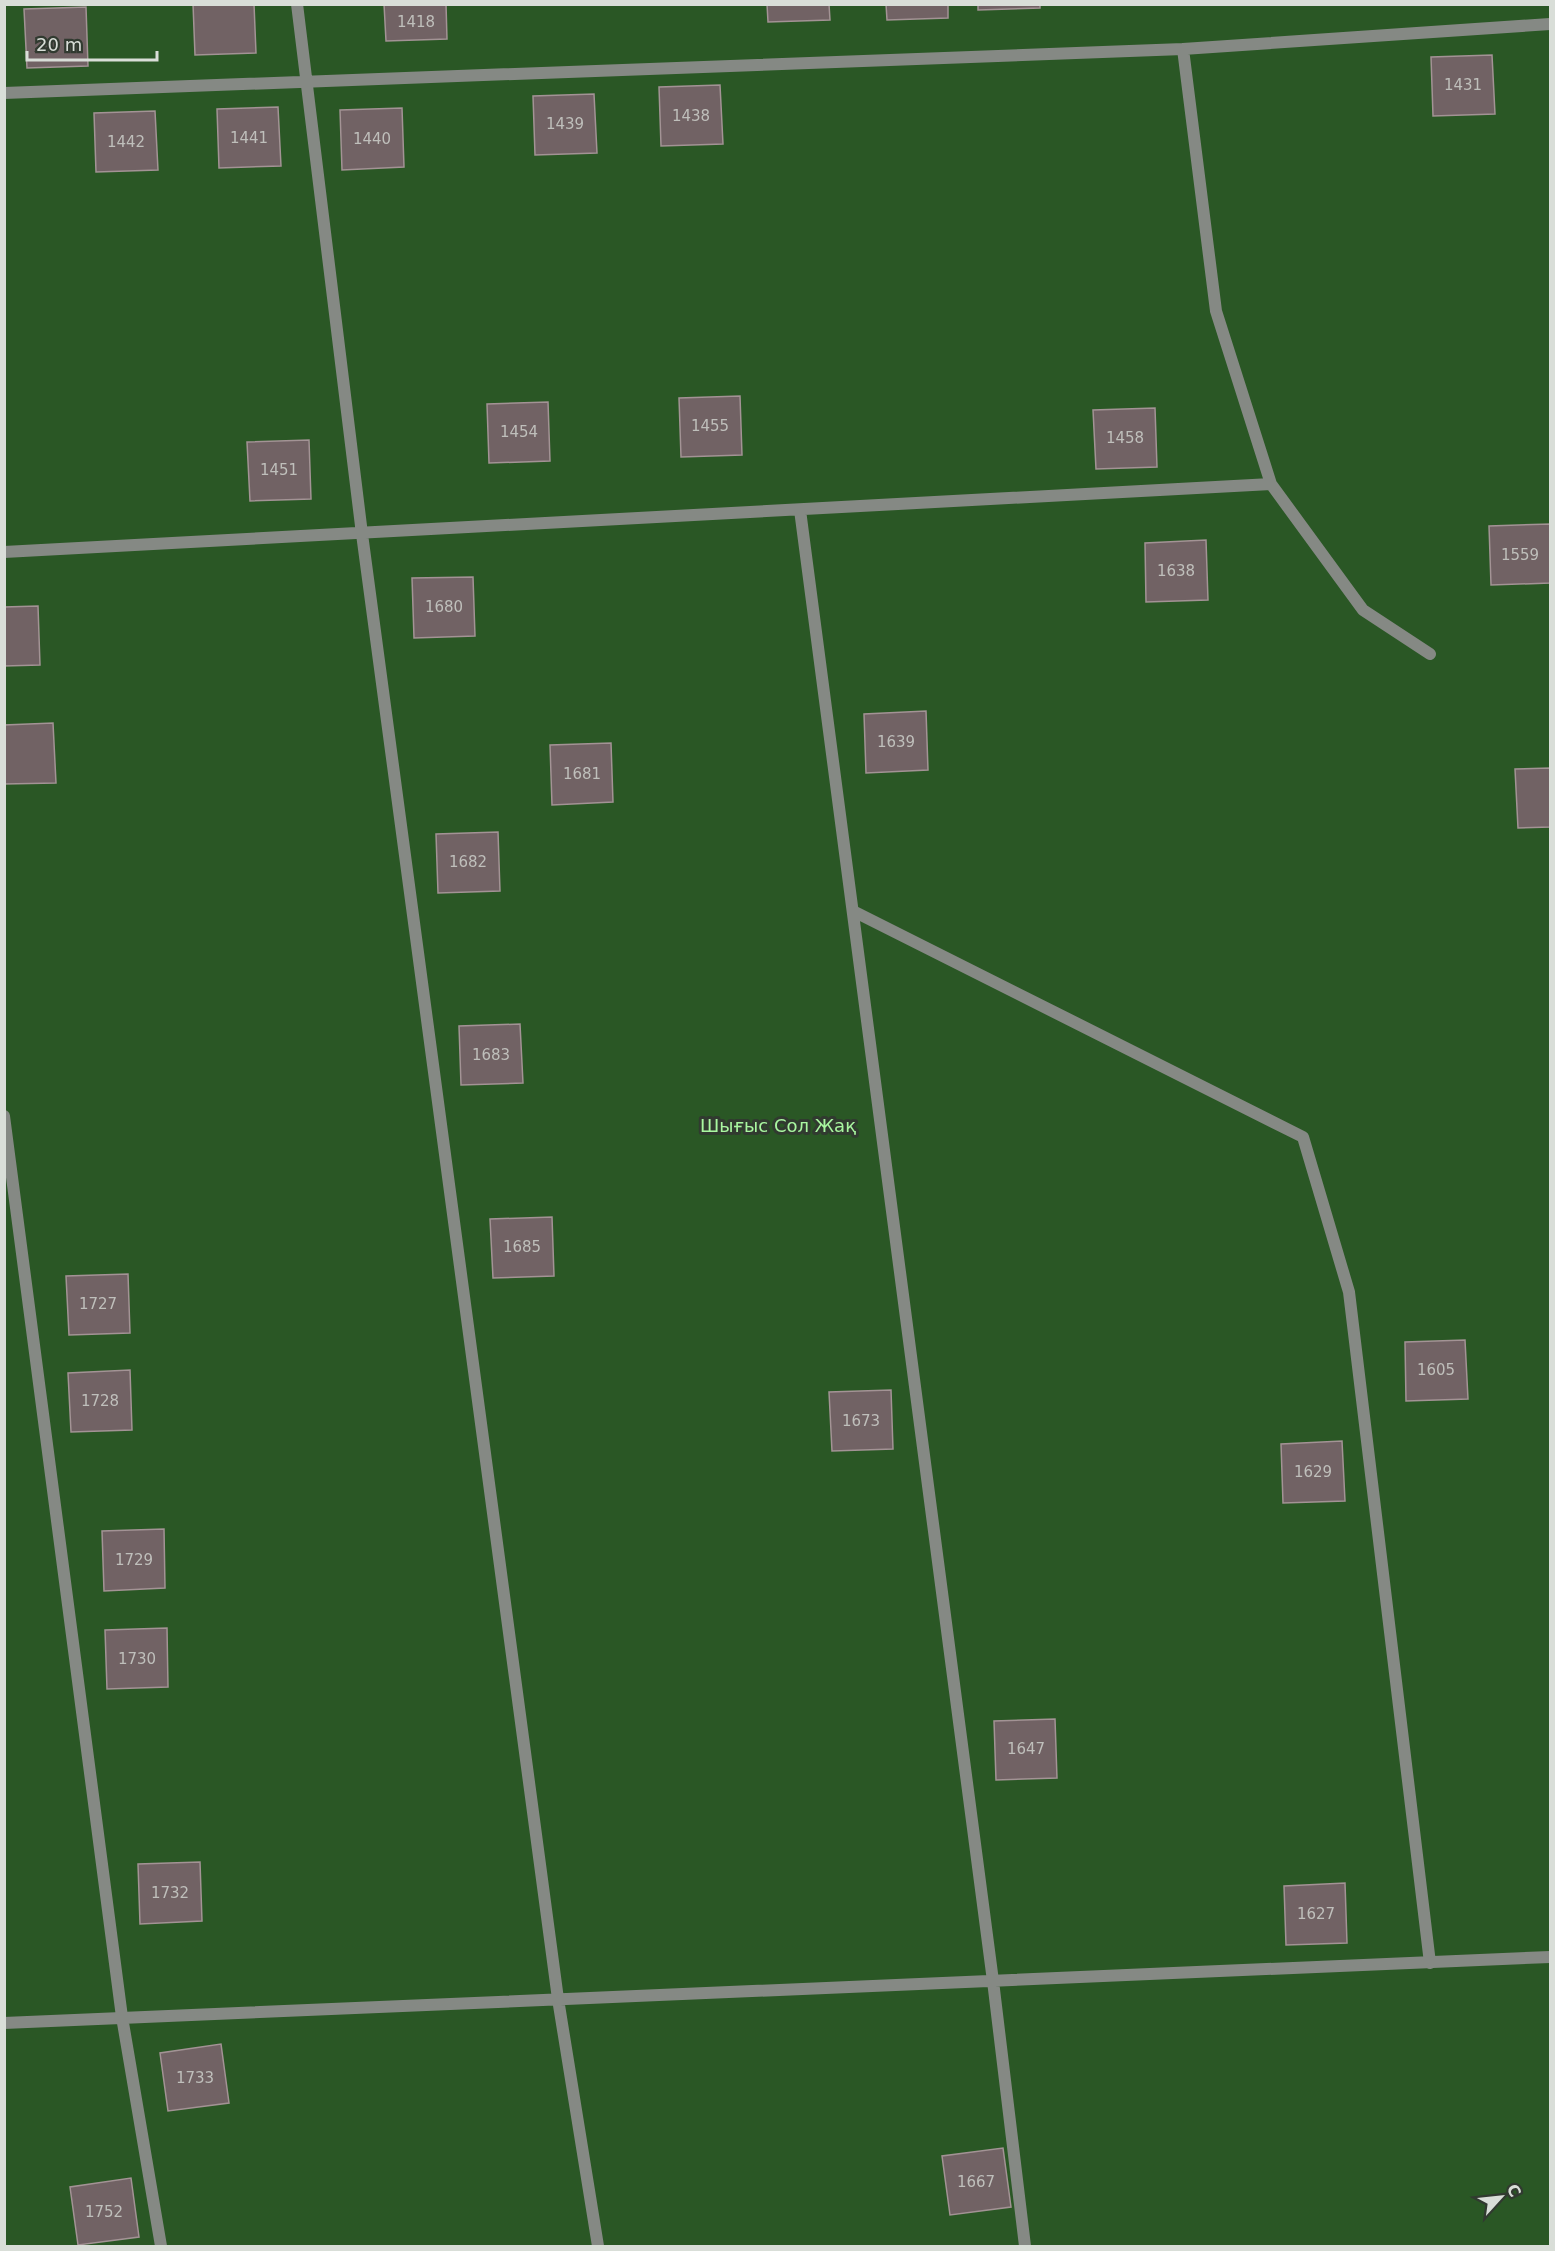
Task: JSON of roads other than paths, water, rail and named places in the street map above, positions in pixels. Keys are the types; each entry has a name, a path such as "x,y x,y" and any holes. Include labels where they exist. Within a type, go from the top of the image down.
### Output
{"street":[{"path":"297,4 362,534 558,1999 598,2247"},
{"path":"4,93 1183,49 1551,24"},
{"path":"1183,49 1216,311 1271,484 1363,610 1430,654"},
{"path":"4,552 1271,484"},
{"path":"800,510 993,1981 1025,2247"},
{"path":"853,910 1304,1137 1349,1292 1430,1963"},
{"path":"4,1116 122,2018 161,2247"},
{"path":"4,2023 1551,1957"}],"park label":[{"name":"Шығыс Сол Жақ","path":"778,1126"}]}
